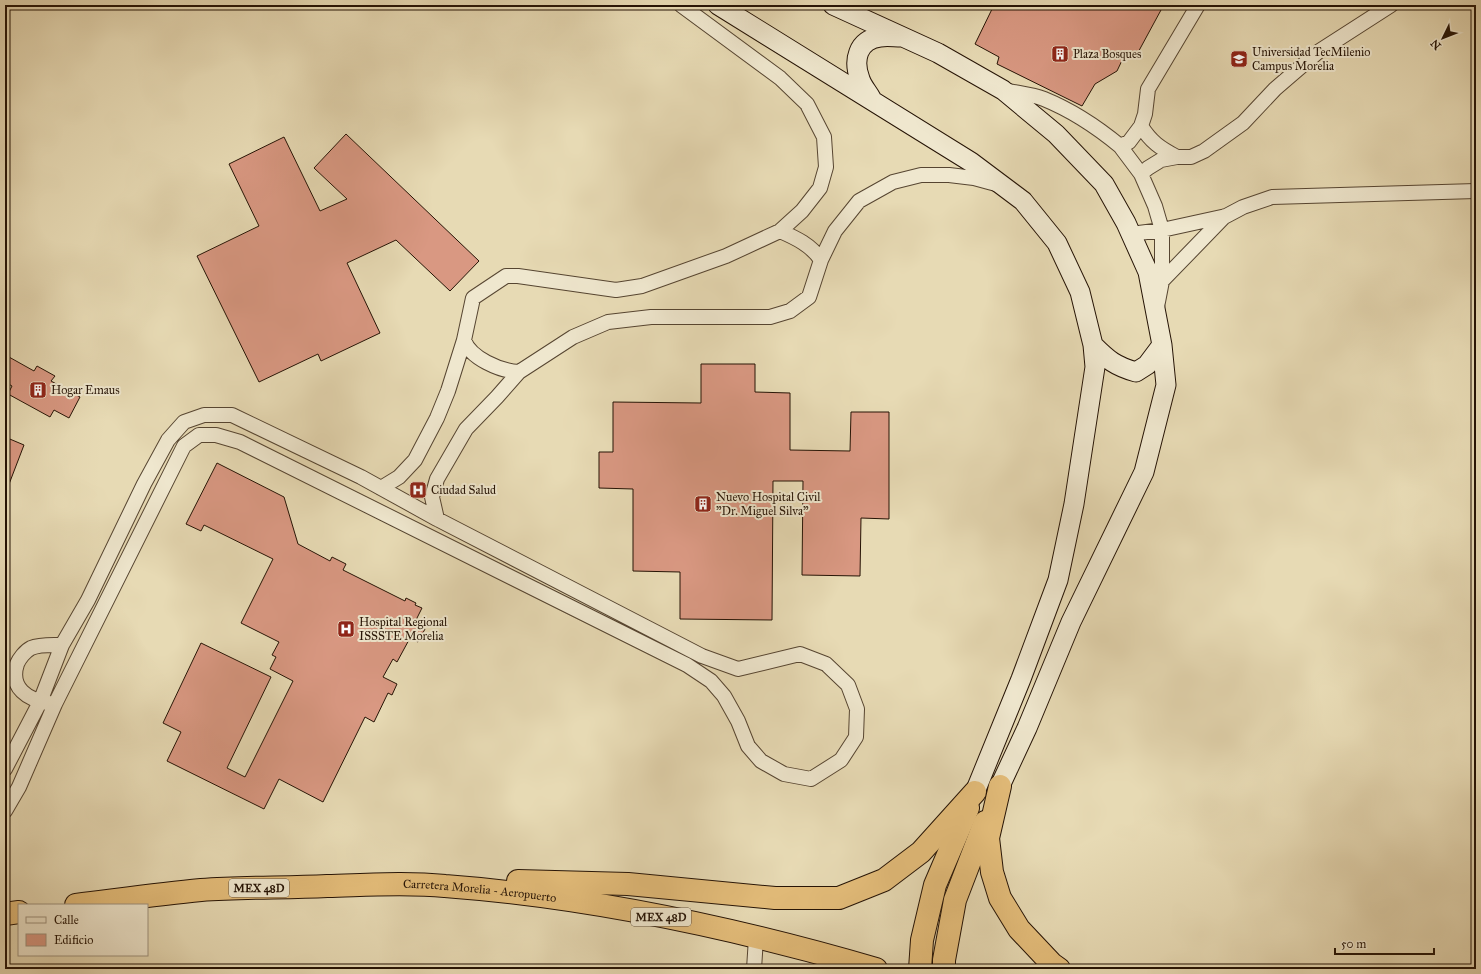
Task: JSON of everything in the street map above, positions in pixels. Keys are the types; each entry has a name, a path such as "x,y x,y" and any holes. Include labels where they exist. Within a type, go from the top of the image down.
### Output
{"highway":[{"path":"944,965 955,900 1000,786"},
{"path":"1000,786 988,838 992,872 1000,898 1019,929 1052,964 1059,969"},
{"path":"443,885 513,881 628,884 775,898 839,898 884,880 921,852 975,792"},
{"path":"920,969 922,940 935,885 975,792"},
{"name":"Carretera Morelia - Aeropuerto","path":"84,904 202,890 383,885 443,885 588,903 678,920 800,947 876,969"},
{"path":"5,914 18,912"}],"street":[{"path":"381,488 399,477 415,460 437,418 448,391 464,340 465,328 473,298 506,276 518,276 616,290 642,286 726,256 780,231 802,211 820,188 826,167 824,137 807,104 780,78 681,5"},
{"path":"718,5 971,162 1023,201 1057,243 1080,292 1093,345 1095,367 1074,504 1058,580 1018,686 975,792"},
{"path":"833,5 938,53 1003,90 1056,134 1104,184 1131,234 1148,272 1162,345 1166,385 1144,472 1071,622 1028,728 1000,786"},
{"path":"1120,146 1129,142 1141,126 1145,114 1148,89 1198,5"},
{"path":"1141,174 1161,160 1191,156 1204,152 1243,123 1275,89 1318,52 1390,5"},
{"path":"873,101 860,80 857,66 857,53 867,41 879,37 905,37"},
{"path":"1003,90 1043,98 1074,114 1104,133 1120,146 1141,174 1155,206 1162,230 1162,281 1156,313"},
{"path":"1141,126 1148,137 1156,145 1177,157"},
{"path":"437,519 432,497 437,479 466,429 497,397 518,372 573,337 608,322 651,318 770,317 790,312 809,297 821,260 835,231 859,201 893,182 921,175 949,175 974,178 1001,185"},
{"path":"1131,234 1162,230 1226,216 1243,207 1272,197 1476,191"},
{"path":"1162,281 1226,216"},
{"path":"780,231 800,239 817,253 821,260"},
{"path":"464,340 466,347 485,362 509,371 518,372"},
{"path":"1093,345 1111,362 1124,369 1136,372 1147,365 1162,345"},
{"path":"5,769 40,702 62,645 88,600 144,484 168,440 184,422 204,415 232,415 381,488 437,519 720,664 738,669 800,654 826,664 848,684 857,709 856,737 841,760 810,779 784,774 761,761 756,756 748,746 738,721 724,696 711,681 687,665 240,442 216,435 198,436 184,446 55,704 19,787 5,811"},
{"path":"55,704 40,702 29,697 17,686 14,673 19,659 31,648 47,645 62,645"},
{"path":"754,969 756,938"}],"building":[{"name":"Plaza Bosques","path":"994,5 1153,5 1161,10 1135,58 1126,52 1117,71 1095,84 1082,106 997,64 999,57 975,44"},
{"path":"346,134 479,261 450,291 396,240 347,263 380,333 321,361 318,354 259,382 197,256 259,226 229,164 284,137 320,211 347,199 314,168"},
{"name":"Hogar Emaus","path":"9,357 34,371 37,366 55,376 51,381 80,397 69,418 54,410 50,417 8,394 12,386 5,382 5,365"},
{"name":"Nuevo Hospital Civil \"Dr. Miguel Silva\"","path":"701,364 755,364 755,392 790,393 790,450 850,451 851,412 889,412 889,519 861,518 860,576 802,575 803,481 773,481 772,620 680,619 680,572 633,571 633,489 599,488 599,452 613,452 613,402 701,403"},
{"path":"5,437 24,445 6,492 5,492"},
{"path":"217,463 284,497 298,544 330,561 332,557 346,564 343,570 405,601 406,598 422,608 414,624 425,629 418,642 410,638 397,662 393,659 383,677 397,684 392,695 388,693 374,722 365,717 323,802 279,779 264,809 167,761 181,732 163,723 201,643 271,677 227,768 245,777 293,681 270,669 276,657 272,655 279,642 241,623 273,559 204,525 201,531 186,524"}],"place":[{"name":"Plaza Bosques","path":"1060,54"},
{"name":"Universidad TecMilenio Campus Morelia","path":"1239,59"},
{"name":"Hogar Emaus","path":"38,390"},
{"name":"Ciudad Salud","path":"418,490"},
{"name":"Nuevo Hospital Civil \"Dr. Miguel Silva\"","path":"703,504"},
{"name":"Hospital Regional ISSSTE Morelia","path":"346,629"}]}
